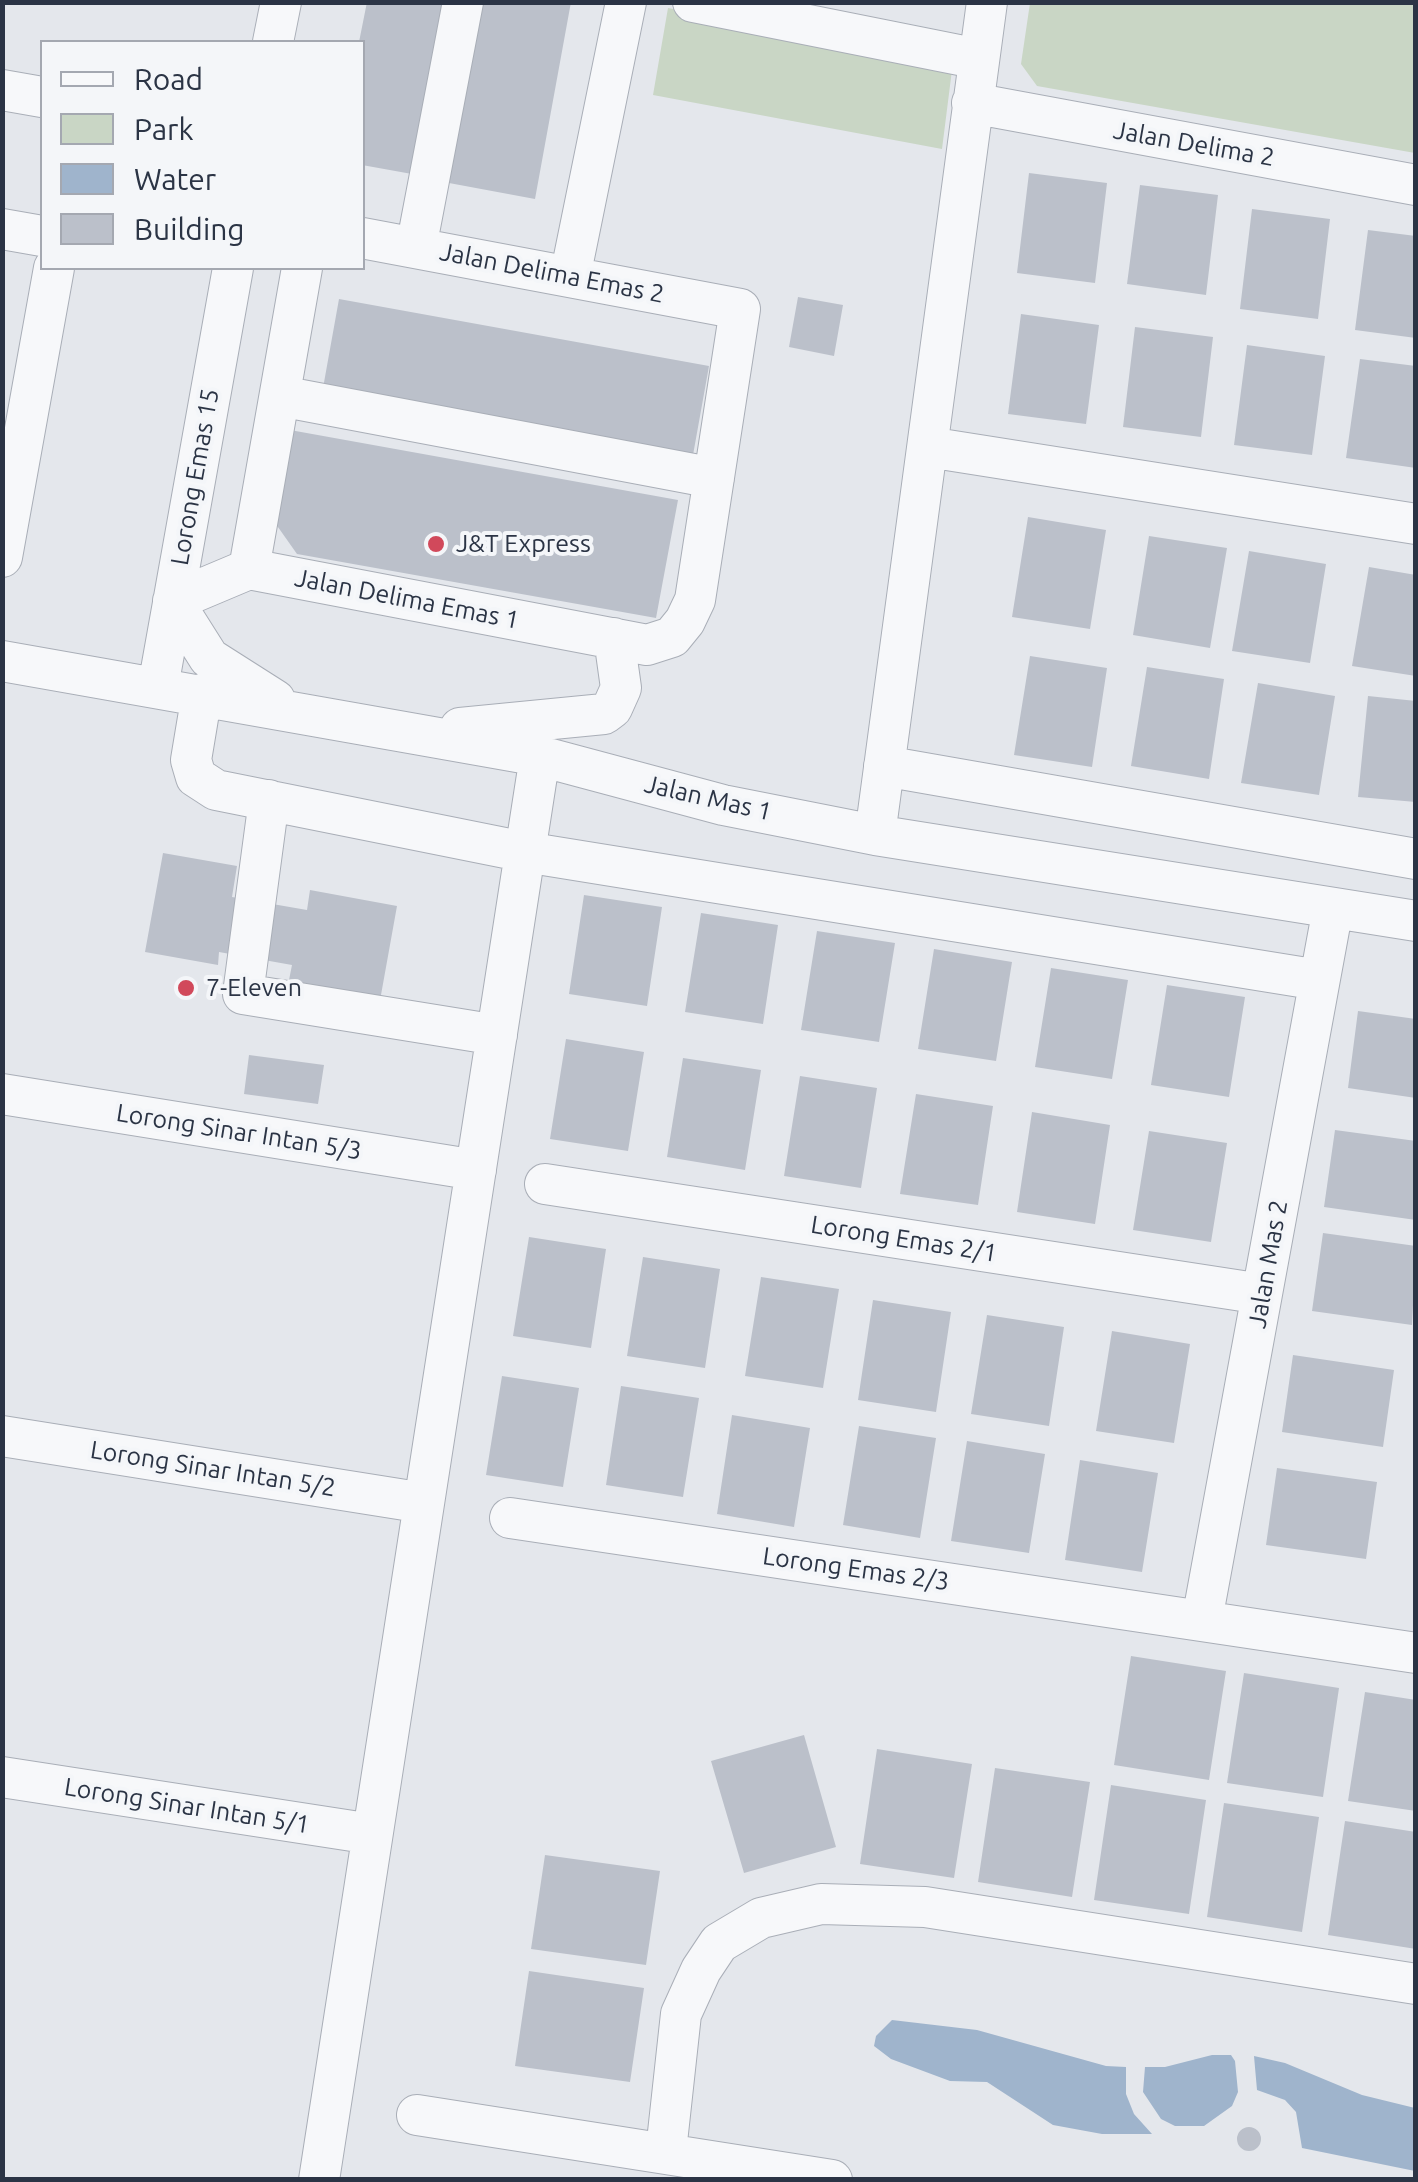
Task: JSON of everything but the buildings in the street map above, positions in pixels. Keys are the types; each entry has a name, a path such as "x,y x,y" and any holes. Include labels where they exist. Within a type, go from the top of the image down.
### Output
{"street":[{"path":"273,40 280,2"},
{"path":"416,248 463,2"},
{"path":"570,276 626,2"},
{"path":"692,2 979,59"},
{"path":"875,835 987,2"},
{"path":"2,90 40,97"},
{"name":"Jalan Delima 2","path":"972,103 1416,185"},
{"path":"2,229 40,236"},
{"name":"Jalan Delima Emas 2","path":"365,239 740,309 714,478"},
{"path":"2,558 54,270"},
{"name":"Lorong Emas 15","path":"158,686 225,270"},
{"path":"292,711 209,658 173,601 249,568 302,270"},
{"path":"280,396 714,478 696,600 672,637 630,642 621,688 612,708 604,714 416,734"},
{"path":"928,447 1416,524"},
{"name":"Jalan Delima Emas 1","path":"249,568 630,642"},
{"name":"Jalan Mas 1","path":"2,661 540,756 724,804 875,835 1416,921"},
{"path":"202,694 191,760 196,777 216,790 525,852 1320,980"},
{"path":"319,2180 540,756"},
{"path":"884,766 1416,858"},
{"path":"270,800 242,994 497,1034"},
{"name":"Jalan Mas 2","path":"1202,1620 1333,908"},
{"name":"Lorong Sinar Intan 5/3","path":"2,1094 476,1170"},
{"name":"Lorong Emas 2/1","path":"546,1184 1262,1294"},
{"name":"Lorong Sinar Intan 5/2","path":"2,1436 424,1503"},
{"name":"Lorong Emas 2/3","path":"510,1518 1416,1654"},
{"name":"Lorong Sinar Intan 5/1","path":"2,1777 372,1834"},
{"path":"666,2152 682,2014 718,1944 761,1918 821,1904 924,1908 1416,1984"},
{"path":"417,2115 666,2152 730,2171 832,2180"}],"green space":[{"path":"1030,3 1415,3 1415,153 1037,86 1021,64"},
{"path":"668,8 953,62 942,149 653,95"}],"water":[{"path":"892,2020 977,2030 1106,2066 1126,2067 1126,2094 1134,2114 1152,2134 1102,2134 1053,2125 987,2082 950,2081 891,2059 874,2046 876,2036"},
{"path":"1212,2055 1231,2055 1235,2061 1238,2092 1232,2106 1204,2126 1175,2126 1161,2119 1143,2092 1145,2067 1165,2067"},
{"path":"1254,2056 1285,2063 1362,2095 1415,2108 1415,2171 1302,2148 1296,2112 1285,2100 1257,2090"}],"place":[{"name":"J&T Express","path":"436,544"},
{"name":"7-Eleven","path":"186,988"}]}
